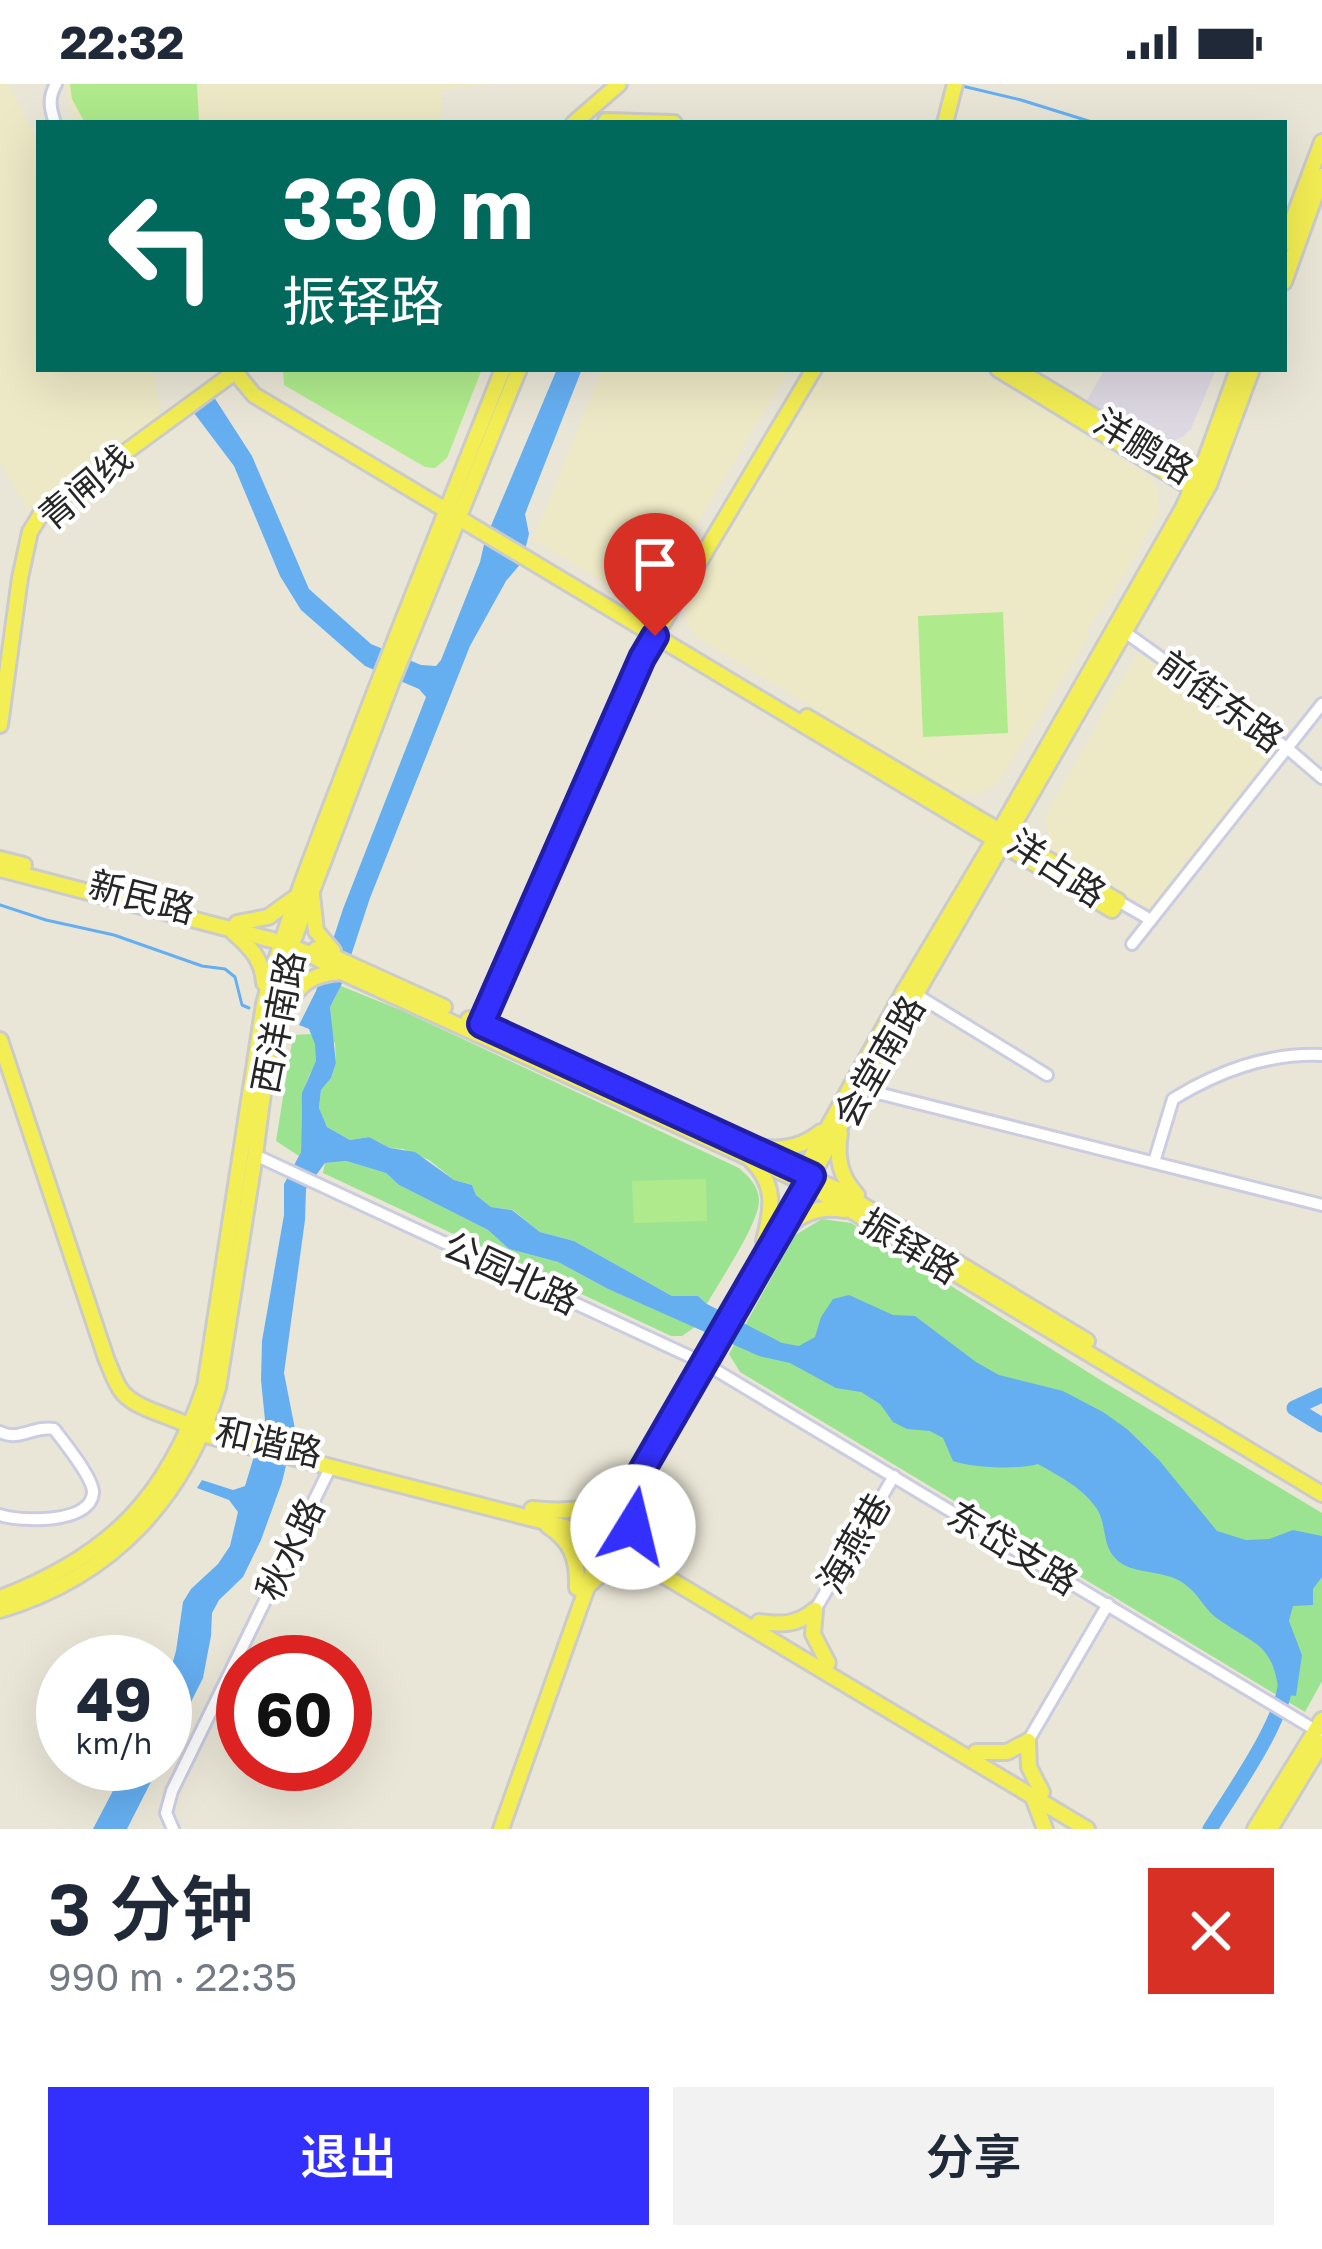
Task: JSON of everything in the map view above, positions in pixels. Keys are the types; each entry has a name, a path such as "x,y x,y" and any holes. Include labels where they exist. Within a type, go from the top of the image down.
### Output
{"main road":[{"path":"577,120 619,84"},
{"path":"946,120 957,92"},
{"path":"1287,259 1322,142"},
{"path":"1310,193 1322,176"},
{"name":"青闸线","path":"0,725 20,578 30,532 41,514 233,372"},
{"name":"洋占路","path":"239,372 653,631 1002,838 1118,901"},
{"name":"西洋南路","path":"0,1598 67,1569 122,1528 200,1428 264,1004 454,510 502,372"},
{"name":"西洋南路","path":"454,510 518,372"},
{"path":"475,1026 653,631 803,372"},
{"path":"653,631 812,372"},
{"path":"1003,372 1201,487"},
{"name":"洋鹏路","path":"1021,372 1201,487"},
{"name":"会堂南路","path":"1201,487 1237,372"},
{"name":"会堂南路","path":"492,1829 601,1533 1122,630 1201,487 1251,372"},
{"name":"新民路","path":"0,859 288,941"},
{"name":"新民路","path":"0,869 233,926"},
{"path":"264,1004 261,964 233,926 268,917 306,891 320,937 344,967 303,983 272,1023"},
{"name":"西洋南路","path":"0,1610 70,1583 117,1549 166,1496 218,1388 288,941"},
{"name":"振铎路","path":"288,941 805,1178 1322,1484"},
{"path":"0,1040 118,1385 135,1402 200,1428"},
{"path":"745,1149 793,1148 837,1121"},
{"path":"837,1121 841,1172 868,1215"},
{"path":"745,1149 770,1187 768,1243"},
{"path":"768,1243 809,1212 837,1208 868,1215"},
{"name":"振铎路","path":"868,1215 1322,1494"},
{"name":"和谐路","path":"200,1428 601,1533 976,1752 1087,1829"},
{"name":"和谐路","path":"292,1451 331,1466 532,1514"},
{"path":"532,1514 582,1509 629,1484 633,1527 656,1564"},
{"path":"532,1514 571,1547 581,1588 614,1566 656,1564"},
{"name":"和谐路","path":"656,1564 1103,1829"},
{"name":"会堂南路","path":"501,1829 581,1588"},
{"path":"760,1622 790,1624 815,1610"},
{"path":"815,1610 813,1634 828,1663"},
{"path":"1255,1829 1321,1732"},
{"path":"1270,1829 1321,1732"},
{"path":"976,1752 1007,1753 1028,1741 1029,1767 1045,1829"}],"street":[{"path":"55,120 50,94 56,84"},
{"name":"前街东路","path":"1122,630 1322,778"},
{"path":"1132,944 1322,704"},
{"path":"1118,901 1150,920"},
{"path":"911,992 1047,1075"},
{"path":"1154,1162 1173,1100 1205,1079 1240,1065 1296,1054 1322,1055"},
{"path":"856,1088 1322,1205"},
{"name":"公园北路","path":"255,1156 704,1354"},
{"name":"东岱支路","path":"704,1354 894,1476 1321,1732"},
{"path":"0,1432 9,1437 42,1426 54,1429 91,1480 93,1495 77,1513 28,1520 0,1515"},
{"name":"秋水路","path":"173,1829 166,1813 172,1791 331,1466"},
{"name":"海燕巷","path":"815,1610 894,1476"},
{"path":"1028,1741 1108,1604"}],"shaded area":[{"path":"0,84 9,84 36,138 36,372 154,372 161,416 28,511 0,462"},
{"path":"65,84 490,84 441,90 442,120 73,120"},
{"path":"601,372 788,372 655,593 632,599 533,539"},
{"path":"825,372 982,372 1146,474 1158,487 1159,513 1088,627 1086,641 997,784 979,793 956,794 694,635 686,620 687,601"},
{"path":"1103,372 1215,372 1191,429 1163,444 1087,400"},
{"path":"1139,652 1280,749 1151,910 1052,852 1045,815"}],"green space":[{"path":"70,84 197,84 199,120 83,120"},
{"path":"283,372 481,372 447,458 435,468 425,467 284,385"},
{"path":"1003,612 1008,733 923,737 918,616"},
{"path":"341,986 739,1168 757,1190 758,1210 707,1304 698,1296 672,1296 574,1241 540,1232 513,1210 491,1207 472,1185 454,1180 429,1160 369,1137 350,1140 327,1127 319,1109 321,1090 336,1063 335,1042 307,1080 299,1156 276,1141 293,1035 332,1033 330,1007"},
{"path":"346,1161 386,1173 399,1185 488,1230 509,1249 558,1262 695,1327 682,1336 671,1336 323,1173 325,1163"},
{"path":"706,1179 707,1221 634,1223 632,1181"},
{"path":"822,1219 851,1223 1322,1513 1322,1681 1305,1712 740,1372 729,1354 795,1235"}],"water":[{"path":"556,372 581,372 525,514 529,534 522,562 506,581 470,646 330,1007 336,1063 321,1090 319,1108 327,1127 350,1140 369,1137 390,1148 415,1152 454,1180 472,1185 491,1207 512,1210 540,1232 574,1241 672,1296 698,1296 782,1343 799,1346 815,1337 833,1299 849,1295 893,1315 915,1316 999,1375 1063,1391 1127,1429 1217,1531 1246,1540 1269,1539 1293,1530 1322,1536 1322,1577 1313,1589 1313,1605 1293,1606 1289,1621 1302,1655 1296,1696 1279,1694 1267,1654 1213,1615 1185,1584 1117,1560 1091,1502 1038,1464 996,1467 953,1461 943,1438 893,1422 880,1404 861,1392 836,1388 790,1363 759,1356 558,1262 509,1249 488,1230 399,1185 386,1173 346,1161 325,1163 306,1189 284,1373 295,1429 261,1540 243,1577 212,1613 203,1678 192,1700 192,1635 178,1635 183,1602 230,1546 238,1512 229,1500 197,1488 202,1480 233,1490 245,1486 265,1420 262,1341 284,1215 284,1184 301,1152 302,1093 316,1061 309,1029 299,1025 426,697 419,689 365,666 301,610 280,576 234,466 191,409 212,394 252,456 309,589 371,644 421,665 436,666"},
{"path":"113,1791 146,1791 127,1829 93,1829"}],"waterway":[{"path":"958,85 1085,120"},
{"path":"0,905 225,969 235,977 242,1005 249,1008"},
{"path":"1322,1395 1294,1408 1322,1425"},
{"path":"1210,1829 1268,1734 1286,1678"}],"route":[{"path":"633,1527 633,1486 812,1176 481,1024 655,636"}]}
